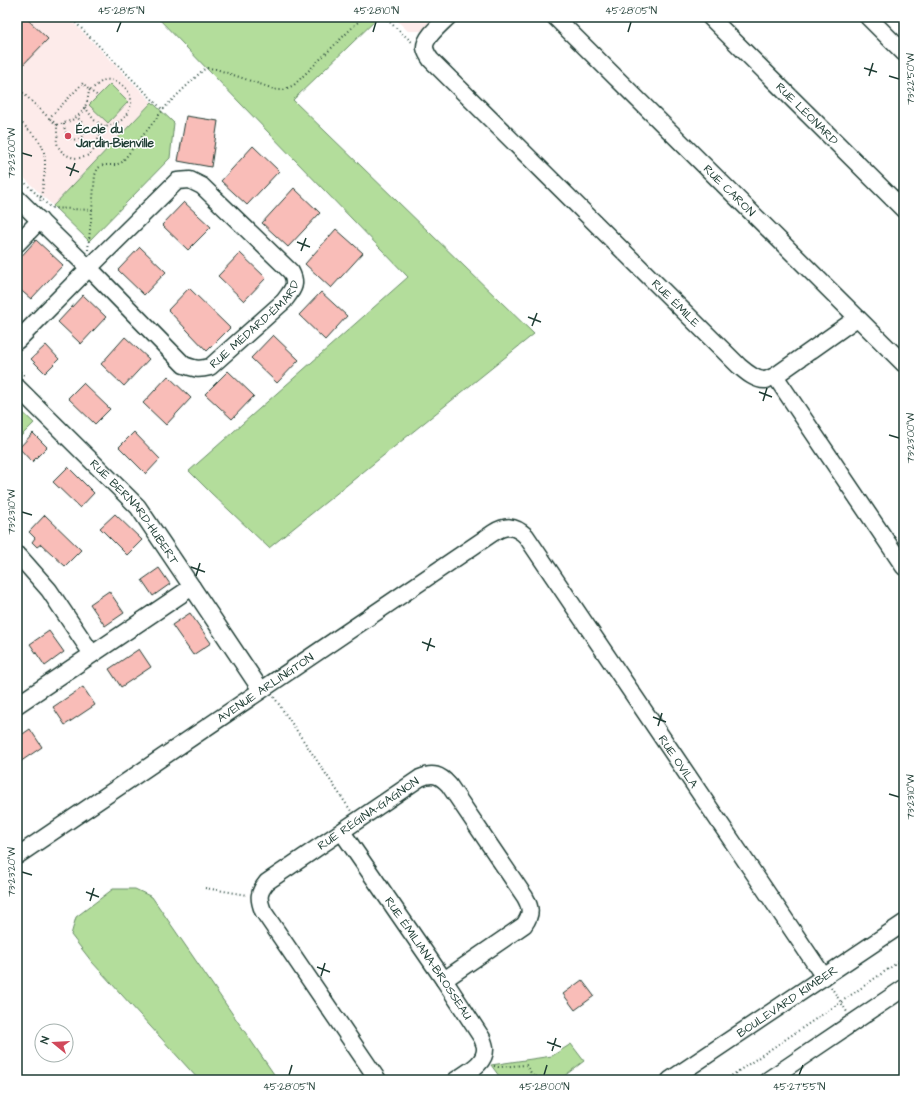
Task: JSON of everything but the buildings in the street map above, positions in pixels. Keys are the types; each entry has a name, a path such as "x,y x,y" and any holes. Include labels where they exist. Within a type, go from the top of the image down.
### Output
{"street":[{"path":"425,46 433,32 448,17"},
{"name":"RUE CARON","path":"554,17 904,364"},
{"name":"RUE LÉONARD","path":"710,17 904,210"},
{"path":"868,17 904,53"},
{"name":"RUE ÉMILE","path":"425,46 427,54 431,60 739,366 748,374 756,378 765,380 775,376"},
{"name":"RUE MÉDARD-ÉMARD","path":"17,341 88,261 177,181 190,180 202,186 291,272 294,278 293,289 284,301 210,367 201,370 184,364 88,261"},
{"path":"18,202 40,213 88,261"},
{"path":"17,244 40,213"},
{"path":"857,318 775,376 904,567"},
{"name":"RUE BERNARD-HUBERT","path":"17,387 138,507 266,692"},
{"name":"AVENUE ARLINGTON","path":"17,856 266,692 493,533 501,528 516,528"},
{"name":"RUE OVILA","path":"516,528 521,531 530,543 827,982"},
{"path":"17,555 49,590 92,654"},
{"path":"17,705 192,586"},
{"name":"RUE RÉGINA-GAGNON","path":"378,1080 263,911 259,896 267,882 428,774 435,775 443,779 448,785 525,897 529,904 530,913 528,920 524,925 444,980"},
{"name":"RUE ÉMILIANA-BROSSEAU","path":"342,832 482,1038 485,1047 481,1062 456,1080"},
{"name":"BOULEVARD KIMBER","path":"670,1080 827,982 904,923"},
{"path":"768,1080 904,988"}],"path":[{"path":"70,17 163,110"},
{"path":"88,261 95,175 98,168 103,165 116,165 122,162 163,110 203,70 208,68 216,69 277,90 283,90 294,85 363,17"},
{"path":"384,17 416,45 425,46"},
{"path":"17,99 23,93 49,118 56,125 58,136 56,142 59,148 65,154 77,159 92,152 99,135 105,127 119,123 124,118 131,103 128,93 122,84 115,81 105,80 89,90 85,107 77,117 56,125"},
{"path":"49,118 83,83 89,90 98,96"},
{"path":"85,107 94,120 105,127"},
{"path":"64,123 65,132 67,135 75,140 78,139 84,134 85,129 77,117"},
{"path":"17,118 40,141 46,158 40,213"},
{"path":"17,122 22,123"},
{"path":"17,175 51,208 92,210"},
{"path":"266,692 353,814"},
{"path":"205,888 252,895"},
{"path":"725,1080 904,958"},
{"path":"827,982 841,1002 852,1022"},
{"path":"489,1064 498,1067 526,1065 533,1076 554,1080"}],"shaded area":[{"name":"École du Jardin-Bienville","path":"17,17 68,17 152,102 53,206 17,171"},
{"path":"393,17 435,17 421,31 408,31"}],"green space":[{"path":"157,17 379,17 293,100 534,334 269,548 189,471 408,277"},
{"path":"110,84 128,102 108,123 89,105"},
{"path":"152,102 174,123 170,158 89,241 53,206"},
{"path":"17,407 34,423 17,440"},
{"path":"113,889 135,889 152,897 278,1080 199,1080 92,962 71,935 76,917"},
{"path":"571,1044 584,1061 559,1080 502,1080 491,1065 552,1056"}],"place":[{"name":"École du Jardin-Bienville","path":"68,136"}]}
